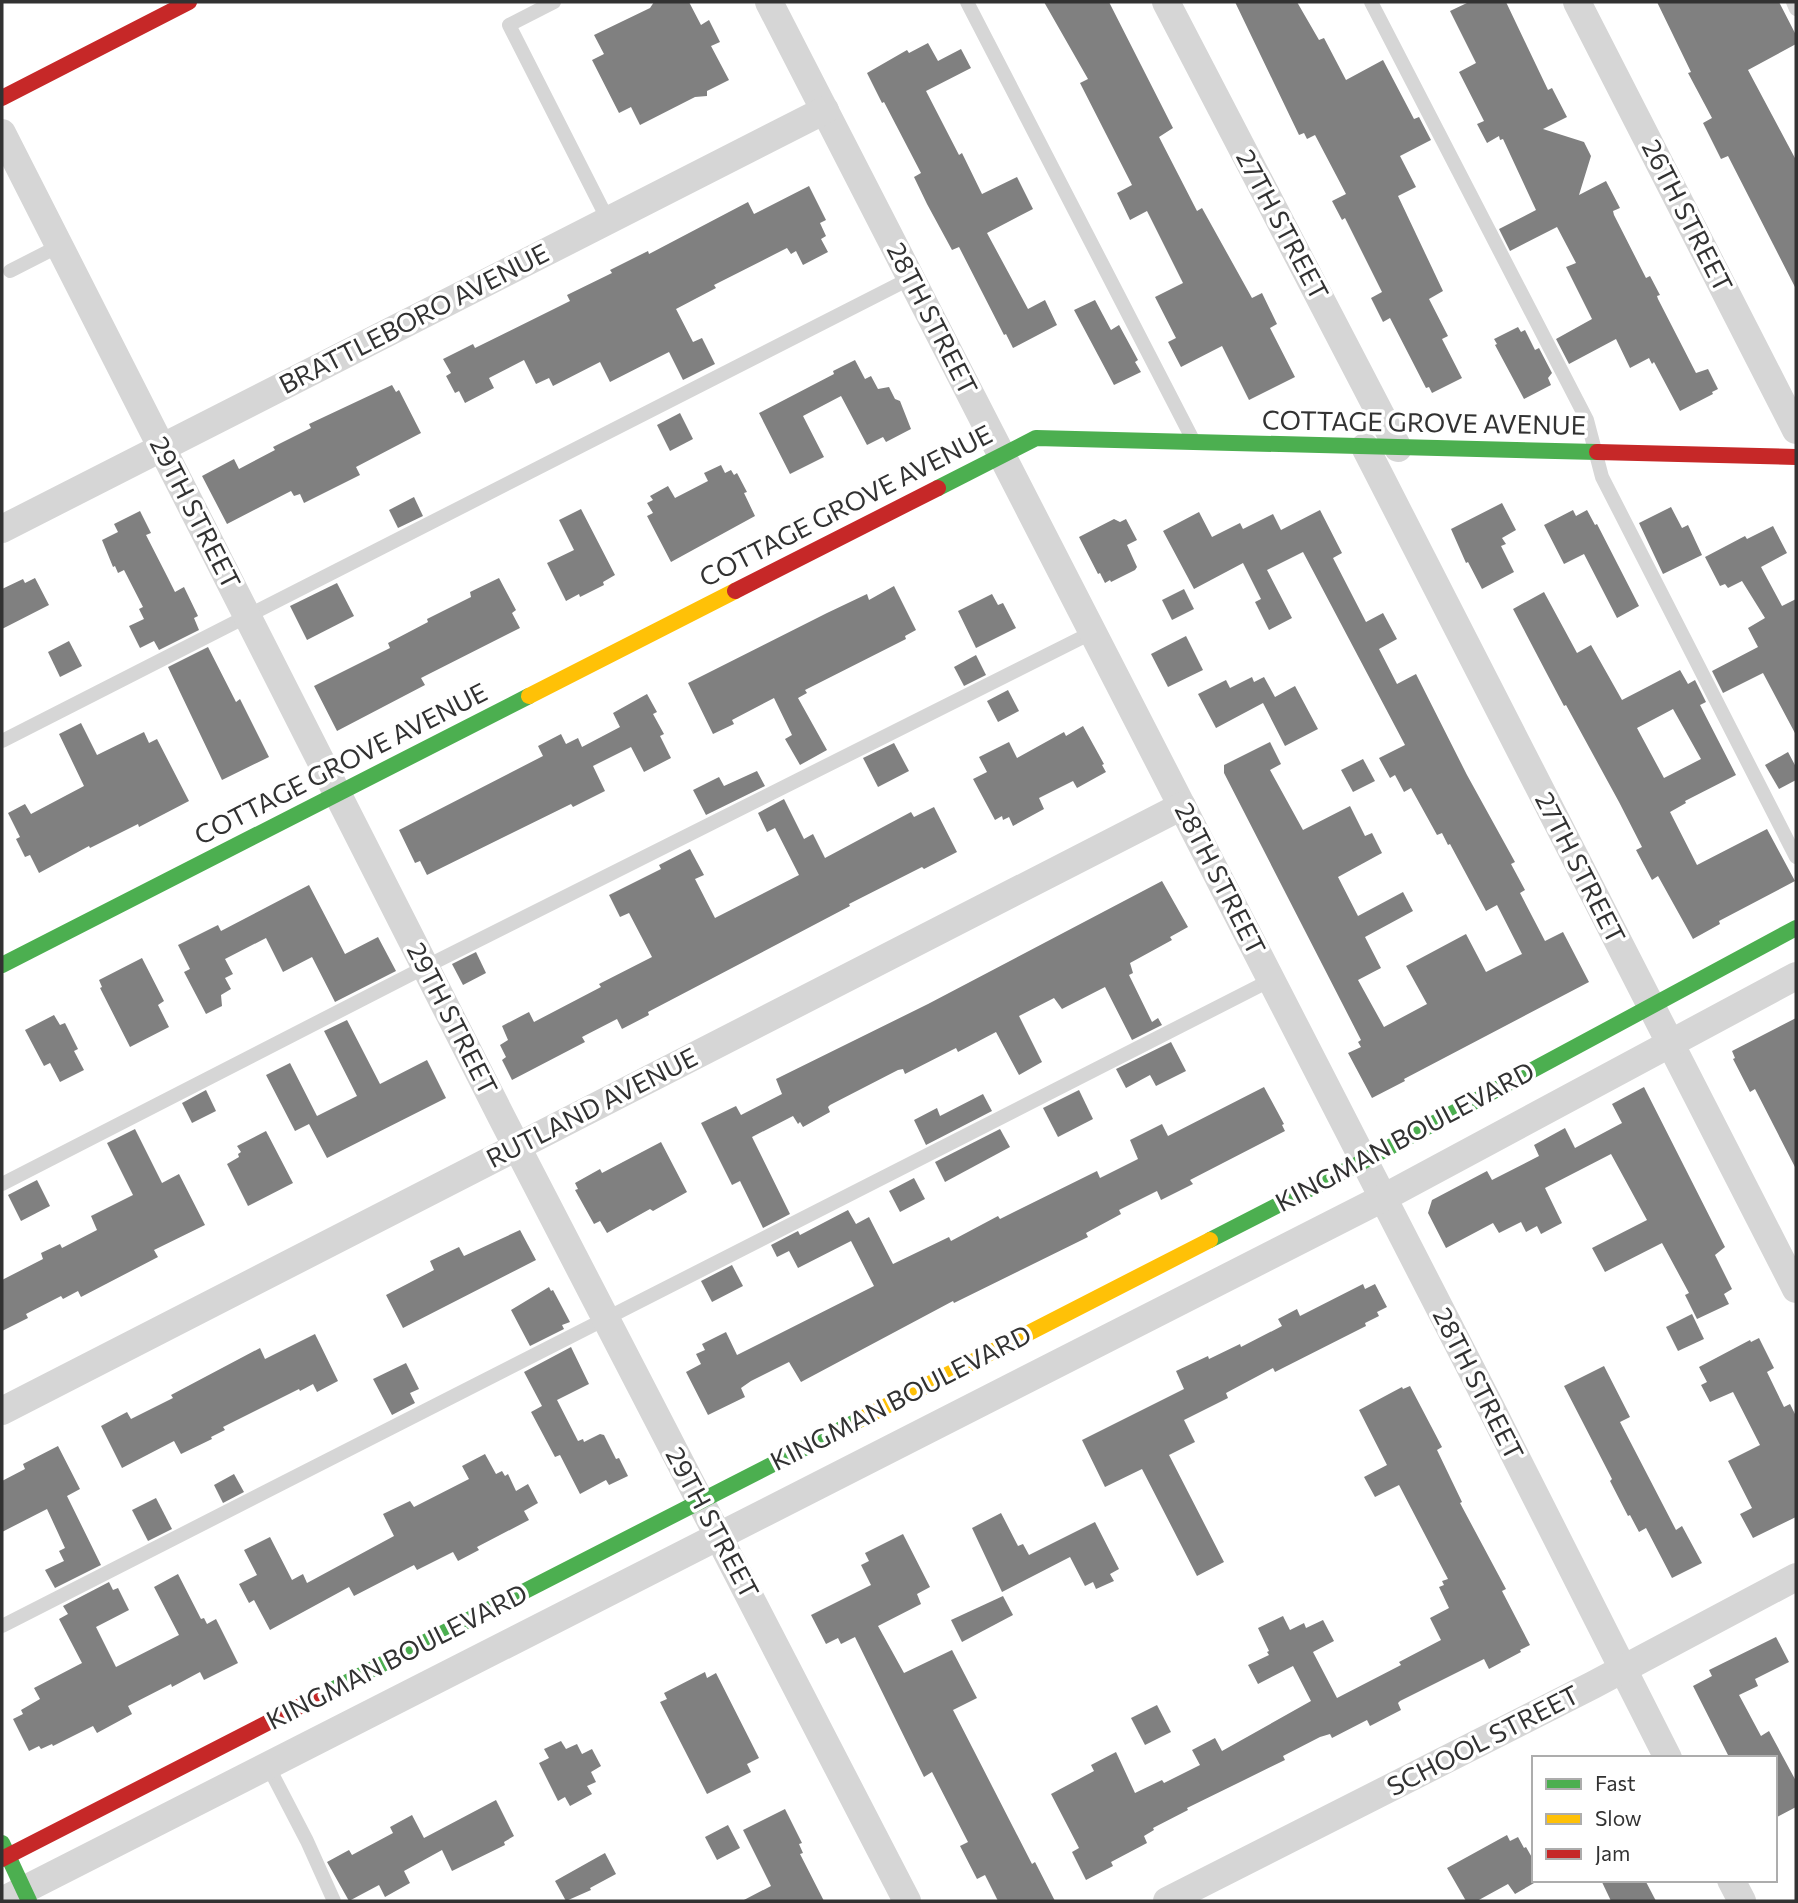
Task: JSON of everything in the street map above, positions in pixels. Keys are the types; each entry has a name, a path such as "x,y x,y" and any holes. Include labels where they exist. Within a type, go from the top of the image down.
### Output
{"street":[{"path":"2,98 189,2"},
{"name":"28TH STREET","path":"769,2 1667,1756"},
{"name":"27TH STREET","path":"1166,2 1398,447"},
{"name":"26TH STREET","path":"1577,2 1796,430"},
{"name":"BRATTLEBORO AVENUE","path":"2,529 825,110"},
{"name":"29TH STREET","path":"2,134 517,1147 907,1901"},
{"name":"COTTAGE GROVE AVENUE","path":"2,965 1036,438 1796,457"},
{"name":"27TH STREET","path":"1365,447 1796,1289"},
{"name":"RUTLAND AVENUE","path":"2,1411 1182,806"},
{"name":"KINGMAN BOULEVARD","path":"4,1853 1364,1161 1796,928"},
{"name":"KINGMAN BOULEVARD","path":"18,1897 268,1766 1383,1198 1796,976"},
{"name":"SCHOOL STREET","path":"1167,1901 1622,1670 1796,1577"},
{"path":"4,1853 18,1897"},
{"path":"1732,1882 1742,1901"}],"lane":[{"path":"554,2 509,25 608,220"},
{"path":"967,2 1194,442"},
{"path":"1371,2 1587,421 1602,477 1796,857"},
{"path":"1793,2 1796,9"},
{"path":"10,271 59,246"},
{"path":"2,741 911,278"},
{"path":"2,1184 425,967 1093,632"},
{"path":"2,1626 1271,980"},
{"path":"268,1766 334,1901"}],"building":[{"path":"654,2 689,2 701,25 709,20 720,42 711,46 729,80 707,91 707,96 695,97 640,125 631,107 619,113 592,60 604,54 594,35 650,8"},
{"path":"1044,2 1109,2 1173,128 1159,137 1197,211 1202,208 1252,298 1262,293 1277,324 1270,328 1295,377 1249,400 1222,346 1181,367 1168,342 1176,338 1155,297 1183,283 1147,211 1130,220 1117,193 1132,185 1080,83 1088,79"},
{"path":"1235,2 1297,2 1319,40 1324,38 1346,80 1383,60 1414,119 1419,117 1431,140 1400,156 1416,187 1398,196 1443,291 1429,299 1448,336 1442,339 1462,378 1432,393 1429,387 1426,388 1390,318 1383,322 1371,298 1382,292 1345,218 1342,220 1332,201 1346,194 1315,135 1307,139 1304,133 1299,135"},
{"path":"1469,2 1506,2 1548,90 1552,88 1567,117 1543,129 1584,142 1591,156 1579,195 1606,181 1620,208 1613,211 1614,215 1646,278 1650,276 1660,295 1657,296 1658,299 1696,373 1708,369 1718,389 1712,392 1713,394 1680,411 1654,362 1652,364 1649,358 1630,368 1616,339 1569,364 1556,339 1592,319 1566,267 1576,263 1557,227 1510,251 1499,229 1536,210 1503,139 1500,140 1499,136 1487,143 1477,124 1484,121 1459,72 1476,63 1450,11"},
{"path":"1657,2 1779,2 1796,35 1796,44 1748,70 1796,160 1796,289 1728,156 1721,159 1703,123 1712,118 1688,73 1691,72"},
{"path":"928,43 938,61 961,49 971,68 926,91 982,194 1017,177 1033,209 987,233 1028,309 1045,300 1057,325 1013,348 959,247 952,250 927,204 914,177 921,173 867,73 907,50 909,53"},
{"path":"809,186 826,220 820,223 826,236 821,239 828,252 803,265 796,251 791,254 787,248 714,285 716,288 676,309 693,342 702,338 715,364 683,380 669,352 610,382 600,362 553,386 549,378 536,384 524,360 489,378 494,388 465,403 459,391 455,393 446,376 451,373 443,359 473,344 475,348 570,301 567,295 612,273 610,270 648,251 649,254 748,202 754,214"},
{"path":"1095,300 1111,330 1119,325 1138,360 1135,362 1141,372 1114,385 1074,310"},
{"path":"1518,327 1521,332 1525,330 1535,350 1539,348 1552,373 1548,378 1551,385 1524,399 1494,339"},
{"path":"855,360 865,379 871,376 878,389 889,387 895,399 900,401 911,429 886,442 883,437 867,445 841,396 803,416 824,457 790,474 759,413 834,374 833,371"},
{"path":"392,385 396,392 399,390 421,433 356,467 360,475 304,503 300,494 294,496 291,491 227,524 202,476 234,459 239,469 275,450 273,447 311,428 309,424"},
{"path":"680,413 693,439 670,451 657,425"},
{"path":"721,465 725,473 731,470 734,475 737,473 755,516 671,562 647,516 653,513 647,503 653,500 650,496 668,486 675,498 708,481 704,473"},
{"path":"414,497 423,516 398,528 389,510"},
{"path":"1502,503 1516,530 1502,538 1506,544 1501,546 1514,572 1482,589 1468,562 1466,563 1451,529"},
{"path":"1671,507 1682,528 1688,525 1702,555 1663,574 1639,523"},
{"path":"581,509 615,575 603,582 604,585 566,601 547,563 574,550 559,520"},
{"path":"1320,510 1342,553 1333,558 1366,622 1383,613 1397,639 1379,649 1397,684 1416,674 1515,862 1511,864 1525,890 1520,893 1545,941 1563,932 1589,982 1372,1098 1348,1053 1361,1047 1358,1042 1361,1040 1224,773 1224,765 1270,742 1281,764 1270,770 1303,830 1350,806 1365,836 1372,833 1382,853 1338,877 1358,916 1403,892 1413,911 1365,937 1381,968 1358,980 1384,1027 1427,1004 1406,966 1466,934 1486,972 1522,954 1497,905 1486,911 1450,844 1448,845 1442,833 1437,835 1411,788 1404,792 1395,775 1390,778 1379,758 1405,745 1303,552 1267,570 1292,618 1269,630 1255,602 1261,599 1243,563 1194,589 1163,531 1199,512 1212,537 1240,523 1243,529 1273,514 1281,530"},
{"path":"1573,510 1576,516 1587,510 1595,525 1597,524 1639,606 1617,618 1584,554 1564,564 1544,525"},
{"path":"140,511 151,533 146,535 175,592 184,587 198,616 194,618 199,630 159,650 154,641 140,648 129,626 144,619 139,609 143,607 124,570 118,573 115,566 113,567 102,540 118,532 114,524"},
{"path":"1114,519 1120,522 1126,519 1137,540 1127,545 1137,567 1105,583 1079,537"},
{"path":"1773,526 1787,553 1761,567 1782,606 1796,599 1796,735 1763,673 1723,693 1712,671 1758,647 1748,628 1765,618 1742,581 1728,588 1725,584 1720,586 1705,557 1745,536 1747,539"},
{"path":"35,578 49,605 2,629 2,589 23,579 25,583"},
{"path":"499,578 516,610 512,613 520,628 421,678 425,685 337,731 314,686 390,648 388,643 471,597 470,592"},
{"path":"337,583 354,616 307,640 290,606"},
{"path":"894,586 916,630 905,636 906,639 805,690 807,693 798,698 827,750 800,765 785,739 792,735 774,698 732,720 734,724 713,734 688,683 867,594 869,600"},
{"path":"1184,589 1194,609 1172,620 1162,600"},
{"path":"1544,592 1577,653 1591,645 1622,700 1680,670 1688,684 1695,680 1706,702 1700,705 1736,775 1685,801 1686,803 1670,812 1697,865 1767,829 1795,881 1719,921 1720,924 1693,939 1658,876 1652,880 1636,850 1642,847 1619,802 1513,609","holes":["1673,709 1701,759 1664,778 1637,728"]},
{"path":"992,594 998,605 1003,603 1016,628 976,648 958,611"},
{"path":"1186,636 1203,670 1168,687 1151,654"},
{"path":"69,641 82,666 60,677 48,652"},
{"path":"208,647 236,702 240,699 269,757 222,780 168,667"},
{"path":"976,655 986,675 964,686 954,667"},
{"path":"1252,677 1254,682 1264,677 1275,697 1295,686 1318,729 1285,746 1263,703 1216,728 1198,694 1226,680 1230,688"},
{"path":"1008,690 1019,711 998,722 987,701"},
{"path":"647,694 657,712 653,714 664,734 660,736 671,758 644,772 631,747 593,766 605,791 573,807 571,804 427,875 420,861 415,863 399,830 543,756 538,746 561,734 566,744 578,738 582,747 620,727 613,713"},
{"path":"81,723 97,755 144,732 149,743 157,739 189,801 139,827 138,824 90,848 89,846 39,873 30,855 25,857 16,839 20,837 8,813 25,804 31,814 84,786 59,734"},
{"path":"1083,726 1106,772 1077,788 1073,781 1039,798 1044,809 1013,826 1009,817 1003,820 1002,816 995,820 973,779 987,772 979,757 1009,742 1017,758 1064,732 1066,736"},
{"path":"894,743 909,771 878,787 863,758"},
{"path":"1788,752 1796,767 1796,780 1779,789 1765,765"},
{"path":"1363,759 1375,781 1353,792 1341,770"},
{"path":"757,771 765,786 706,815 693,790 719,777 724,786"},
{"path":"784,799 804,839 813,834 825,858 911,812 914,817 934,807 957,852 849,904 850,906 648,1012 649,1015 622,1029 617,1019 582,1037 585,1042 512,1080 502,1060 506,1057 500,1045 508,1040 502,1026 529,1012 534,1022 652,957 629,913 620,917 609,895 661,869 659,865 690,849 704,875 695,879 715,918 799,875 775,828 767,832 758,813"},
{"path":"1162,881 1188,927 1170,937 1172,940 1130,963 1133,973 1129,975 1152,1022 1158,1018 1162,1025 1132,1040 1105,987 1062,1009 1054,998 1019,1016 1042,1062 1019,1075 996,1032 958,1052 956,1048 905,1074 903,1069 898,1070 830,1105 830,1112 803,1127 793,1116 752,1137 790,1214 763,1228 740,1181 732,1185 701,1123 736,1106 741,1115 782,1094 776,1079 928,1004"},
{"path":"309,885 345,954 378,937 396,971 335,1002 312,957 283,972 266,938 225,959 233,974 225,978 231,989 221,995 222,1006 206,1014 184,972 190,969 178,945 218,925 221,931"},
{"path":"476,952 486,973 463,985 452,964"},
{"path":"142,958 164,1001 158,1005 169,1027 130,1047 100,988 102,987 99,980"},
{"path":"54,1015 60,1025 65,1023 78,1049 74,1051 84,1070 60,1082 50,1063 44,1066 25,1030"},
{"path":"1796,1018 1796,1169 1755,1089 1750,1092 1733,1059 1735,1058 1732,1051"},
{"path":"347,1020 380,1084 427,1060 446,1098 327,1158 309,1124 295,1131 266,1075 290,1063 317,1116 357,1096 324,1031"},
{"path":"1171,1042 1186,1071 1156,1086 1150,1075 1126,1088 1116,1069"},
{"path":"1264,1087 1284,1124 1282,1125 1285,1131 1190,1180 1193,1184 1161,1200 1157,1191 1119,1210 1121,1214 1086,1233 1088,1237 954,1303 953,1301 801,1382 789,1362 741,1388 745,1397 708,1415 686,1372 701,1364 696,1354 705,1350 702,1344 726,1332 737,1355 874,1286 851,1241 798,1268 789,1251 777,1257 771,1245 798,1231 800,1235 848,1210 856,1224 869,1217 893,1264 949,1237 951,1241 998,1216 1000,1219 1097,1171 1100,1178 1138,1159 1130,1140 1162,1124 1168,1136"},
{"path":"1644,1087 1725,1247 1715,1255 1732,1289 1724,1294 1729,1304 1697,1319 1685,1295 1689,1293 1662,1243 1605,1272 1592,1248 1647,1220 1611,1154 1545,1188 1562,1223 1541,1234 1537,1226 1526,1232 1521,1222 1499,1233 1493,1223 1446,1248 1428,1213 1432,1200 1487,1171 1492,1180 1539,1156 1534,1145 1565,1128 1575,1148 1622,1123 1612,1104"},
{"path":"206,1090 216,1111 192,1123 182,1103"},
{"path":"1079,1090 1093,1119 1058,1137 1043,1108"},
{"path":"983,1094 992,1111 926,1145 914,1120 937,1108 940,1116"},
{"path":"135,1129 162,1183 179,1174 205,1225 154,1250 158,1257 81,1297 78,1291 63,1299 61,1296 26,1314 28,1318 2,1331 2,1280 43,1259 41,1253 60,1244 62,1248 97,1230 91,1216 133,1195 107,1143"},
{"path":"1000,1129 1010,1147 945,1182 935,1162"},
{"path":"266,1131 293,1183 248,1206 227,1164 239,1157 241,1152 237,1146"},
{"path":"661,1142 687,1192 607,1233 600,1221 594,1224 575,1190 578,1189 575,1183 600,1169 602,1173"},
{"path":"914,1178 925,1199 900,1212 889,1191"},
{"path":"37,1180 50,1206 21,1221 8,1195"},
{"path":"520,1230 536,1260 403,1328 386,1295 434,1270 430,1261 459,1247 464,1256"},
{"path":"732,1265 743,1286 712,1302 701,1281"},
{"path":"1363,1284 1365,1289 1375,1284 1387,1307 1377,1312 1379,1316 1365,1323 1366,1326 1275,1372 1273,1368 1226,1393 1228,1398 1184,1420 1195,1442 1169,1455 1224,1562 1197,1576 1142,1469 1105,1487 1082,1440 1184,1389 1176,1371 1240,1344 1241,1347 1282,1326 1278,1319 1297,1309 1300,1316"},
{"path":"549,1287 570,1322 562,1325 564,1329 530,1346 511,1310"},
{"path":"1692,1314 1704,1339 1678,1351 1666,1327"},
{"path":"315,1334 338,1381 317,1392 313,1384 300,1391 299,1389 223,1427 225,1430 211,1437 212,1439 181,1454 174,1441 122,1468 101,1426 127,1412 131,1419 260,1348 265,1359"},
{"path":"1759,1338 1774,1368 1767,1372 1784,1407 1790,1404 1796,1416 1796,1517 1753,1538 1740,1514 1752,1508 1728,1461 1760,1445 1733,1392 1710,1402 1701,1385 1707,1382 1699,1367 1750,1340 1751,1342"},
{"path":"571,1347 589,1384 557,1400 578,1441 583,1439 584,1442 600,1434 604,1435 628,1476 609,1485 606,1480 580,1494 560,1455 555,1457 531,1412 542,1406 524,1372"},
{"path":"406,1363 419,1389 410,1393 415,1403 392,1415 373,1379"},
{"path":"1604,1366 1630,1417 1620,1422 1676,1530 1682,1526 1702,1563 1672,1578 1646,1528 1639,1532 1630,1515 1628,1516 1564,1386"},
{"path":"1410,1386 1442,1447 1437,1450 1462,1502 1460,1503 1506,1589 1502,1591 1530,1645 1489,1669 1484,1659 1400,1701 1398,1703 1401,1710 1370,1726 1367,1720 1332,1738 1330,1734 1320,1737 1283,1756 1285,1760 1187,1808 1188,1810 1153,1828 1154,1830 1144,1836 1147,1843 1111,1862 1113,1866 1086,1880 1072,1852 1079,1848 1051,1794 1094,1771 1091,1765 1116,1752 1135,1793 1162,1780 1164,1783 1200,1765 1192,1750 1215,1738 1222,1751 1311,1701 1293,1666 1258,1684 1248,1665 1269,1655 1269,1651 1258,1628 1283,1616 1290,1630 1304,1623 1306,1628 1323,1620 1334,1641 1313,1652 1337,1698 1401,1665 1399,1662 1441,1640 1430,1618 1449,1608 1439,1587 1444,1585 1442,1581 1448,1579 1399,1485 1375,1497 1364,1477 1387,1465 1359,1410 1402,1387 1403,1389"},
{"path":"58,1446 80,1489 67,1496 101,1565 55,1588 45,1570 64,1561 59,1551 65,1548 47,1509 2,1532 2,1481 25,1469 23,1464"},
{"path":"485,1454 496,1474 502,1471 505,1476 508,1474 516,1491 528,1484 538,1503 524,1511 529,1520 477,1547 479,1550 458,1561 453,1552 417,1570 414,1565 354,1596 349,1587 270,1630 254,1600 249,1603 239,1584 257,1575 244,1550 270,1537 292,1580 303,1574 307,1583 394,1536 383,1514 410,1501 414,1507 469,1479 462,1466"},
{"path":"234,1474 244,1492 223,1503 214,1485"},
{"path":"156,1498 172,1529 148,1541 132,1510"},
{"path":"1001,1513 1018,1546 1023,1544 1029,1555 1095,1522 1119,1569 1110,1574 1114,1581 1096,1589 1093,1582 1085,1586 1070,1557 1002,1592 972,1528"},
{"path":"903,1534 930,1587 917,1594 921,1604 878,1626 904,1673 952,1650 977,1698 953,1710 1032,1864 1035,1862 1055,1901 998,1901 985,1875 977,1879 960,1846 968,1842 932,1772 924,1777 855,1637 841,1644 838,1638 826,1644 811,1615 871,1585 861,1565 869,1561 865,1553"},
{"path":"178,1574 201,1619 204,1618 207,1624 216,1619 238,1663 204,1680 200,1672 172,1687 171,1684 128,1706 132,1714 97,1733 93,1726 53,1746 52,1744 41,1749 39,1746 29,1751 13,1719 23,1714 21,1710 40,1699 34,1688 82,1663 59,1619 68,1614 63,1606 109,1582 113,1590 118,1588 129,1610 96,1627 116,1667 179,1635 154,1587"},
{"path":"1003,1596 1013,1615 962,1642 951,1620"},
{"path":"1776,1637 1789,1662 1755,1679 1758,1686 1739,1695 1761,1736 1769,1731 1796,1781 1796,1807 1777,1817 1777,1756 1726,1756 1728,1755 1693,1686 1712,1676 1709,1670"},
{"path":"705,1672 707,1678 716,1673 759,1758 747,1764 751,1772 707,1794 660,1702 667,1699 664,1693"},
{"path":"1157,1705 1171,1732 1145,1745 1131,1718"},
{"path":"561,1741 566,1749 577,1744 582,1754 592,1749 601,1766 591,1772 596,1782 587,1786 592,1794 570,1806 565,1797 558,1801 539,1763 549,1758 544,1749"},
{"path":"496,1800 514,1836 504,1842 505,1845 452,1871 442,1850 404,1871 410,1883 385,1897 379,1885 349,1901 327,1862 349,1850 352,1855 393,1833 390,1827 412,1815 424,1838"},
{"path":"785,1809 802,1843 799,1844 803,1853 800,1854 824,1901 742,1901 771,1886 743,1830"},
{"path":"728,1825 740,1848 717,1860 705,1837"},
{"path":"1507,1835 1510,1841 1518,1837 1532,1858 1534,1883 1515,1894 1508,1884 1477,1901 1466,1901 1447,1868"},
{"path":"605,1853 616,1874 590,1888 591,1890 566,1901 555,1881"},
{"path":"1602,1882 1646,1882 1656,1901 1611,1901"}],"traffic: fast":[{"path":"938,488 1036,438 1597,452"},
{"path":"2,965 529,696"},
{"path":"1210,1240 1364,1161 1796,928"},
{"path":"318,1697 859,1420"},
{"path":"2,1843 29,1901"}],"traffic: slow":[{"path":"529,696 735,591"},
{"path":"859,1420 1210,1240"}],"traffic: jam":[{"path":"2,98 189,2"},
{"path":"1597,452 1796,457"},
{"path":"735,591 938,488"},
{"path":"2,1859 318,1697"}]}
